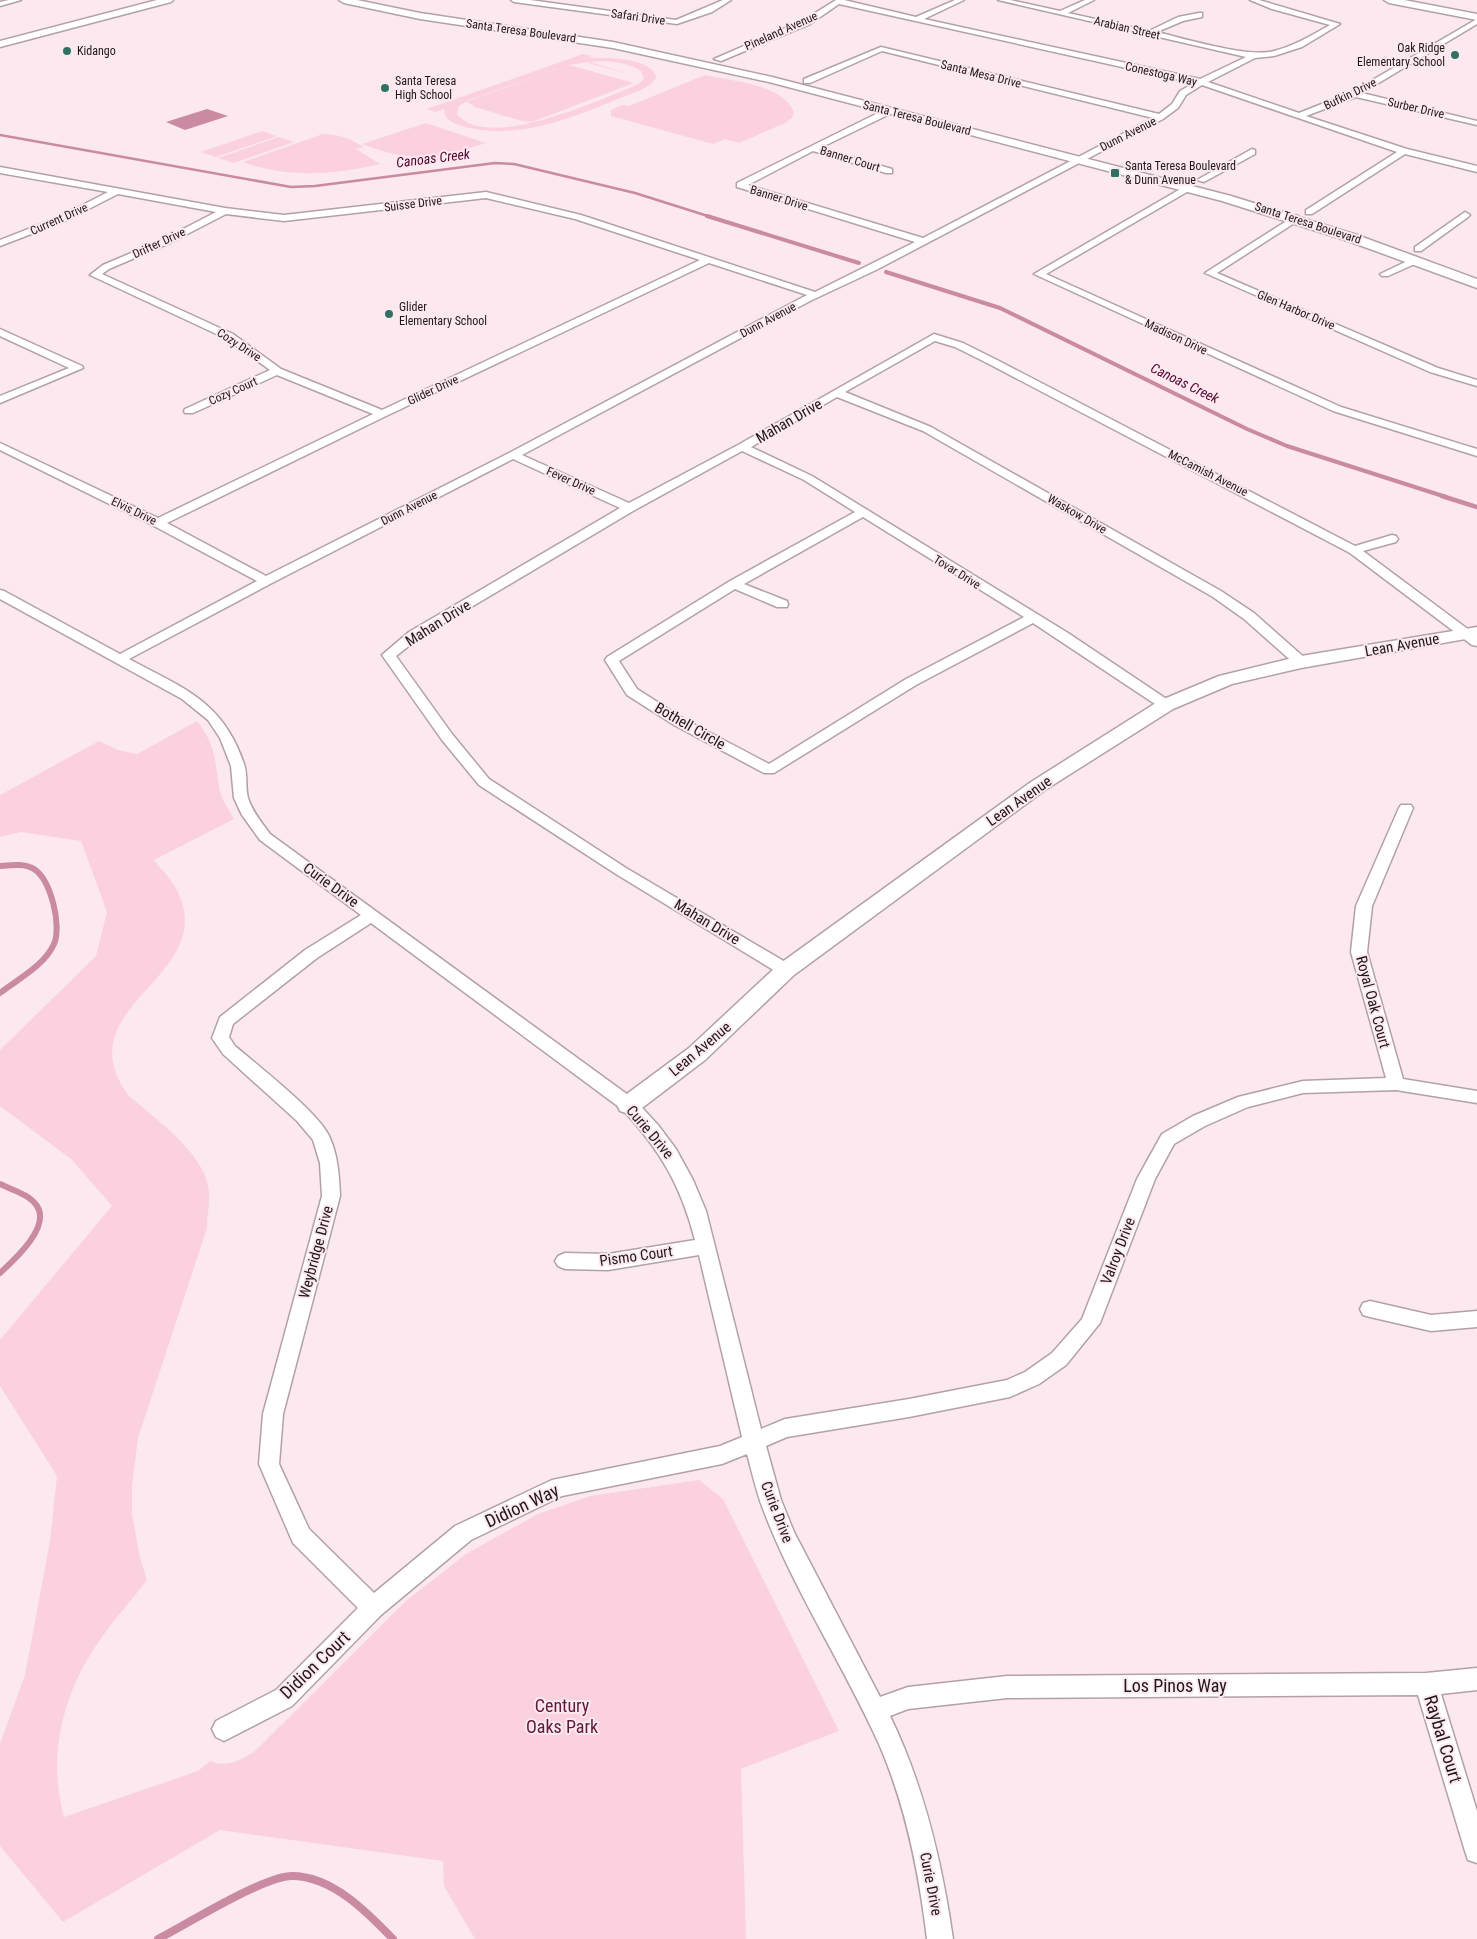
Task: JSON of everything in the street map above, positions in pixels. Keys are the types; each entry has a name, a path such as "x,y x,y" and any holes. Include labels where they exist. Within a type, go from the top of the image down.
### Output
{"main road":[{"path":"76,23 150,0"},
{"path":"0,44 168,0"},
{"name":"Santa Teresa Boulevard","path":"344,0 422,16 655,53 1189,187 1477,271"},
{"name":"Santa Teresa Boulevard","path":"378,0 447,13 636,41 718,59 1201,180 1309,212 1417,254 1477,284"},
{"path":"1389,0 1477,17"},
{"name":"Lean Avenue","path":"629,1105 697,1054 786,970 1038,786 1166,705 1226,680 1301,662 1473,636"}],"street":[{"path":"0,4 18,0"},
{"name":"Safari Drive","path":"514,0 677,22 709,10 728,0"},
{"path":"917,19 961,0"},
{"name":"Arabian Street","path":"1001,0 1253,56"},
{"path":"1062,13 1091,0"},
{"name":"Dunn Avenue","path":"120,659 266,581 513,455 815,295 873,268 1160,117 1175,106 1183,93 1201,82 1253,56 1287,50 1336,24 1274,8 1252,0"},
{"name":"Pineland Avenue","path":"718,59 808,22 840,1"},
{"name":"Conestoga Way","path":"840,1 1201,82 1404,151 1477,169"},
{"path":"1150,33 1181,19 1199,16"},
{"name":"Bufkin Drive","path":"1299,116 1355,94 1477,21"},
{"name":"Santa Mesa Drive","path":"806,81 881,49 1160,117"},
{"name":"Surber Drive","path":"1355,94 1477,123"},
{"name":"Banner Drive","path":"889,111 740,185 922,242"},
{"name":"Banner Court","path":"812,148 889,171"},
{"path":"1309,212 1404,151"},
{"path":"1201,180 1252,152"},
{"name":"Suisse Drive","path":"0,170 225,211 284,218 486,195 578,216 815,295"},
{"path":"0,180 15,173"},
{"name":"Madison Drive","path":"1189,187 1039,274 1337,409 1477,454"},
{"name":"Current Drive","path":"0,243 62,219 116,192"},
{"name":"Drifter Drive","path":"95,275 106,267 167,241 225,211"},
{"path":"1385,274 1417,254 1466,215"},
{"name":"Glen Harbor Drive","path":"1296,218 1210,273 1434,370 1477,383"},
{"name":"Glider Drive","path":"158,523 382,414 708,260"},
{"name":"Cozy Drive","path":"95,275 181,312 229,336 277,371 382,414"},
{"path":"0,332 78,368 0,400"},
{"name":"Mahan Drive","path":"786,970 621,871 484,782 447,737 390,655 414,636 629,508 742,447 934,336"},
{"name":"McCamish Avenue","path":"934,336 993,362 1354,550 1473,636"},
{"name":"Cozy Court","path":"189,411 277,371"},
{"name":"Waskow Drive","path":"837,393 927,429 1218,594 1248,616 1301,662"},
{"name":"Elvis Drive","path":"0,446 158,523 266,581"},
{"name":"Tovar Drive","path":"742,447 808,478 1063,636 1166,705"},
{"name":"Fever Drive","path":"513,455 629,508"},
{"name":"Bothell Circle","path":"862,513 734,584 612,660 632,692 679,722 769,770 911,682 1032,618"},
{"path":"1354,550 1392,539"},
{"path":"734,584 782,604"},
{"name":"Curie Drive","path":"0,594 187,696 213,717 227,738 238,766 241,798 265,837 629,1105 665,1145 685,1178 697,1211 754,1442 772,1506 795,1557 875,1710 905,1779 924,1847 935,1898 940,1939"},
{"name":"Royal Oak Court","path":"1396,1084 1358,952 1364,906 1406,808"},
{"name":"Weybridge Drive","path":"372,915 311,954 226,1021 220,1038 229,1050 303,1116 321,1137 329,1163 331,1196 273,1414 269,1464 301,1536 373,1608"},
{"name":"Valroy Drive","path":"754,1442 785,1428 909,1408 1010,1388 1032,1378 1059,1359 1090,1322 1146,1179 1168,1139 1199,1122 1244,1102 1303,1087 1396,1084 1477,1098"},
{"name":"Pismo Court","path":"565,1261 608,1262 707,1246"},
{"path":"1370,1309 1431,1323 1477,1319"},
{"name":"Didion Way","path":"373,1608 462,1533 559,1487 722,1455 754,1442"},
{"name":"Didion Court","path":"224,1729 284,1698 373,1608"},
{"name":"Los Pinos Way","path":"875,1710 908,1698 1006,1687 1426,1684 1477,1679"},
{"name":"Raybal Court","path":"1426,1684 1477,1851"}],"green space":[{"path":"583,54 592,56 587,58 615,58 638,62 653,71 656,78 651,84 641,90 580,114 560,121 518,130 475,129 458,125 451,121 445,115 444,109 435,112 427,109","holes":["603,61 623,64 641,71 644,78 640,83 632,87 569,112 542,120 516,126 492,128 472,124 457,114 459,106 467,101 566,65 466,102 474,105 472,106 522,121 532,122 634,83 569,65 588,63 629,74 590,62"]},
{"path":"705,75 755,85 779,95 794,112 792,118 785,123 739,143 725,139 713,144 611,116 611,110 623,105 629,106"},
{"path":"426,123 486,143 453,153 424,157 395,154 362,144"},
{"path":"262,131 277,136 216,157 201,152"},
{"path":"323,134 339,136 359,144 364,147 356,149 380,164 346,171 293,173 276,171 243,162"},
{"path":"279,137 294,142 234,163 218,158"},
{"name":"Century Oaks Park","path":"197,721 211,745 220,791 234,819 154,860 178,892 185,925 177,950 125,1015 114,1038 114,1065 128,1095 178,1138 200,1165 209,1193 207,1228 138,1438 132,1486 132,1514 140,1558 147,1580 111,1625 87,1660 76,1681 68,1703 58,1747 57,1770 59,1794 64,1817 198,1771 210,1761 228,1764 249,1755 406,1601 466,1554 538,1514 590,1496 699,1480 723,1499 839,1731 741,1769 746,1939 475,1939 444,1886 443,1861 220,1830 63,1922 0,1846 0,1744 25,1675 50,1541 57,1476 0,1386 0,1340 112,1206 71,1159 0,1106 0,1050 96,956 107,912 81,841 21,832 0,837 0,795 99,741 118,750 137,754"}],"shaded area":[{"path":"207,109 228,116 185,130 166,122"}],"waterway":[{"name":"Canoas Creek","path":"0,135 291,187 315,186 495,163 514,164 635,193 711,217"},
{"name":"Canoas Creek","path":"707,216 859,263"},
{"name":"Canoas Creek","path":"886,272 1000,308 1247,429 1287,446 1446,497"},
{"name":"Canoas Creek","path":"1442,496 1477,507"},
{"path":"0,866 26,866 34,869 40,875 50,893 57,926 54,944 50,952 30,971 0,993"},
{"path":"0,1184 30,1198 37,1206 40,1214 39,1224 29,1242 22,1252 0,1273"},
{"path":"158,1939 245,1892 279,1878 292,1876 321,1882 348,1897 393,1939"}],"place":[{"name":"Kidango","path":"67,51"},
{"name":"Oak Ridge Elementary School","path":"1455,55"},
{"name":"Santa Teresa High School","path":"385,88"},
{"name":"Santa Teresa Boulevard & Dunn Avenue","path":"1115,173"},
{"name":"Glider Elementary School","path":"389,314"}]}
